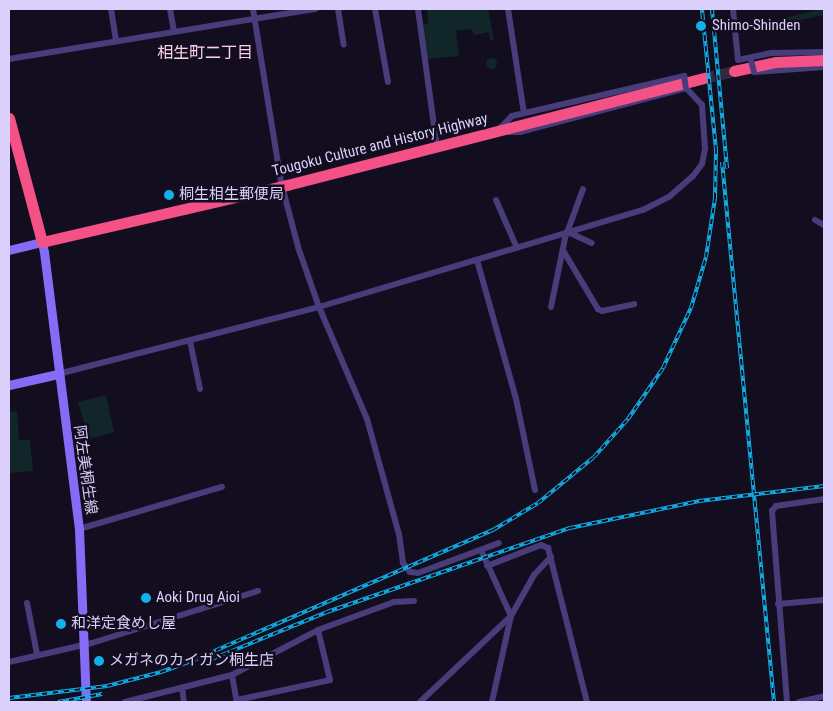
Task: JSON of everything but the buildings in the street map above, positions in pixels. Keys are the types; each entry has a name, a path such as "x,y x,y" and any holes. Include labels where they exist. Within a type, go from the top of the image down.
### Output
{"highway":[{"path":"734,72 776,62 824,60"},
{"name":"Tougoku Culture and History Highway","path":"42,242 282,186 704,78"},
{"path":"9,118 12,140 42,242"}],"main road":[{"path":"9,250 42,242"},
{"name":"阿左美桐生線","path":"42,242 79,529 86,702"},
{"path":"9,385 58,374"}],"street":[{"path":"111,9 116,42"},
{"path":"170,9 174,32"},
{"path":"253,9 282,186 298,247 319,307 367,419 399,534 402,560 408,571 418,573 498,543"},
{"path":"9,59 316,9"},
{"path":"338,9 344,45"},
{"path":"375,9 388,82"},
{"path":"418,9 437,147"},
{"path":"508,9 524,113"},
{"path":"733,9 738,60 751,59 772,53 824,52"},
{"path":"751,59 754,72 824,68"},
{"path":"58,374 319,307 517,248 661,202 698,171 706,148 703,108 696,95 686,88 684,76 506,118 500,130 512,133 686,88"},
{"path":"551,307 568,232 583,189"},
{"path":"496,200 517,248"},
{"path":"815,220 824,225"},
{"path":"568,232 592,243"},
{"path":"564,252 598,309 602,311 634,304"},
{"path":"477,260 516,399 535,490"},
{"path":"190,341 200,390"},
{"path":"79,529 222,487"},
{"path":"787,702 772,510 776,506 824,499"},
{"path":"487,566 545,544 587,702"},
{"path":"481,550 511,616"},
{"path":"492,702 511,616 534,574 550,557"},
{"path":"10,662 37,654 83,646 258,591"},
{"path":"778,604 824,600"},
{"path":"125,702 160,695 232,675 318,630 394,602 414,601"},
{"path":"27,603 37,654"},
{"path":"423,702 511,616"},
{"path":"232,675 237,701 330,680 332,677 318,630"},
{"path":"182,688 184,702"},
{"path":"160,695 162,702"},
{"path":"799,702 824,696"}],"green space":[{"path":"427,9 488,9 494,40 490,41 489,32 474,35 472,29 456,31 459,56 426,59 422,24 428,23"},
{"path":"822,9 824,15 784,23 784,18"},
{"path":"491,57 497,63 491,69 485,63"},
{"path":"106,395 114,432 89,439 78,402"},
{"path":"9,406 10,412 17,411 19,440 30,440 33,471 9,473"}],"tunnel":[{"path":"704,78 734,71"}],"railway":[{"path":"9,698 107,686 161,672 196,659 493,530 538,503 594,457 628,419 663,368 691,308 706,257 715,198 716,150 702,9"},
{"path":"712,9 727,168"},
{"path":"722,162 774,702"},
{"path":"212,659 327,612 570,528 699,501 824,486"},
{"path":"58,702 102,694"}],"place":[{"name":"Shimo-Shinden","path":"701,26"},
{"name":"桐生相生郵便局","path":"169,195"},
{"name":"Aoki Drug Aioi","path":"146,598"},
{"name":"和洋定食めし屋","path":"61,624"},
{"name":"メガネのカイガン桐生店","path":"99,661"}],"district":[{"name":"相生町二丁目","path":"205,53"}]}
